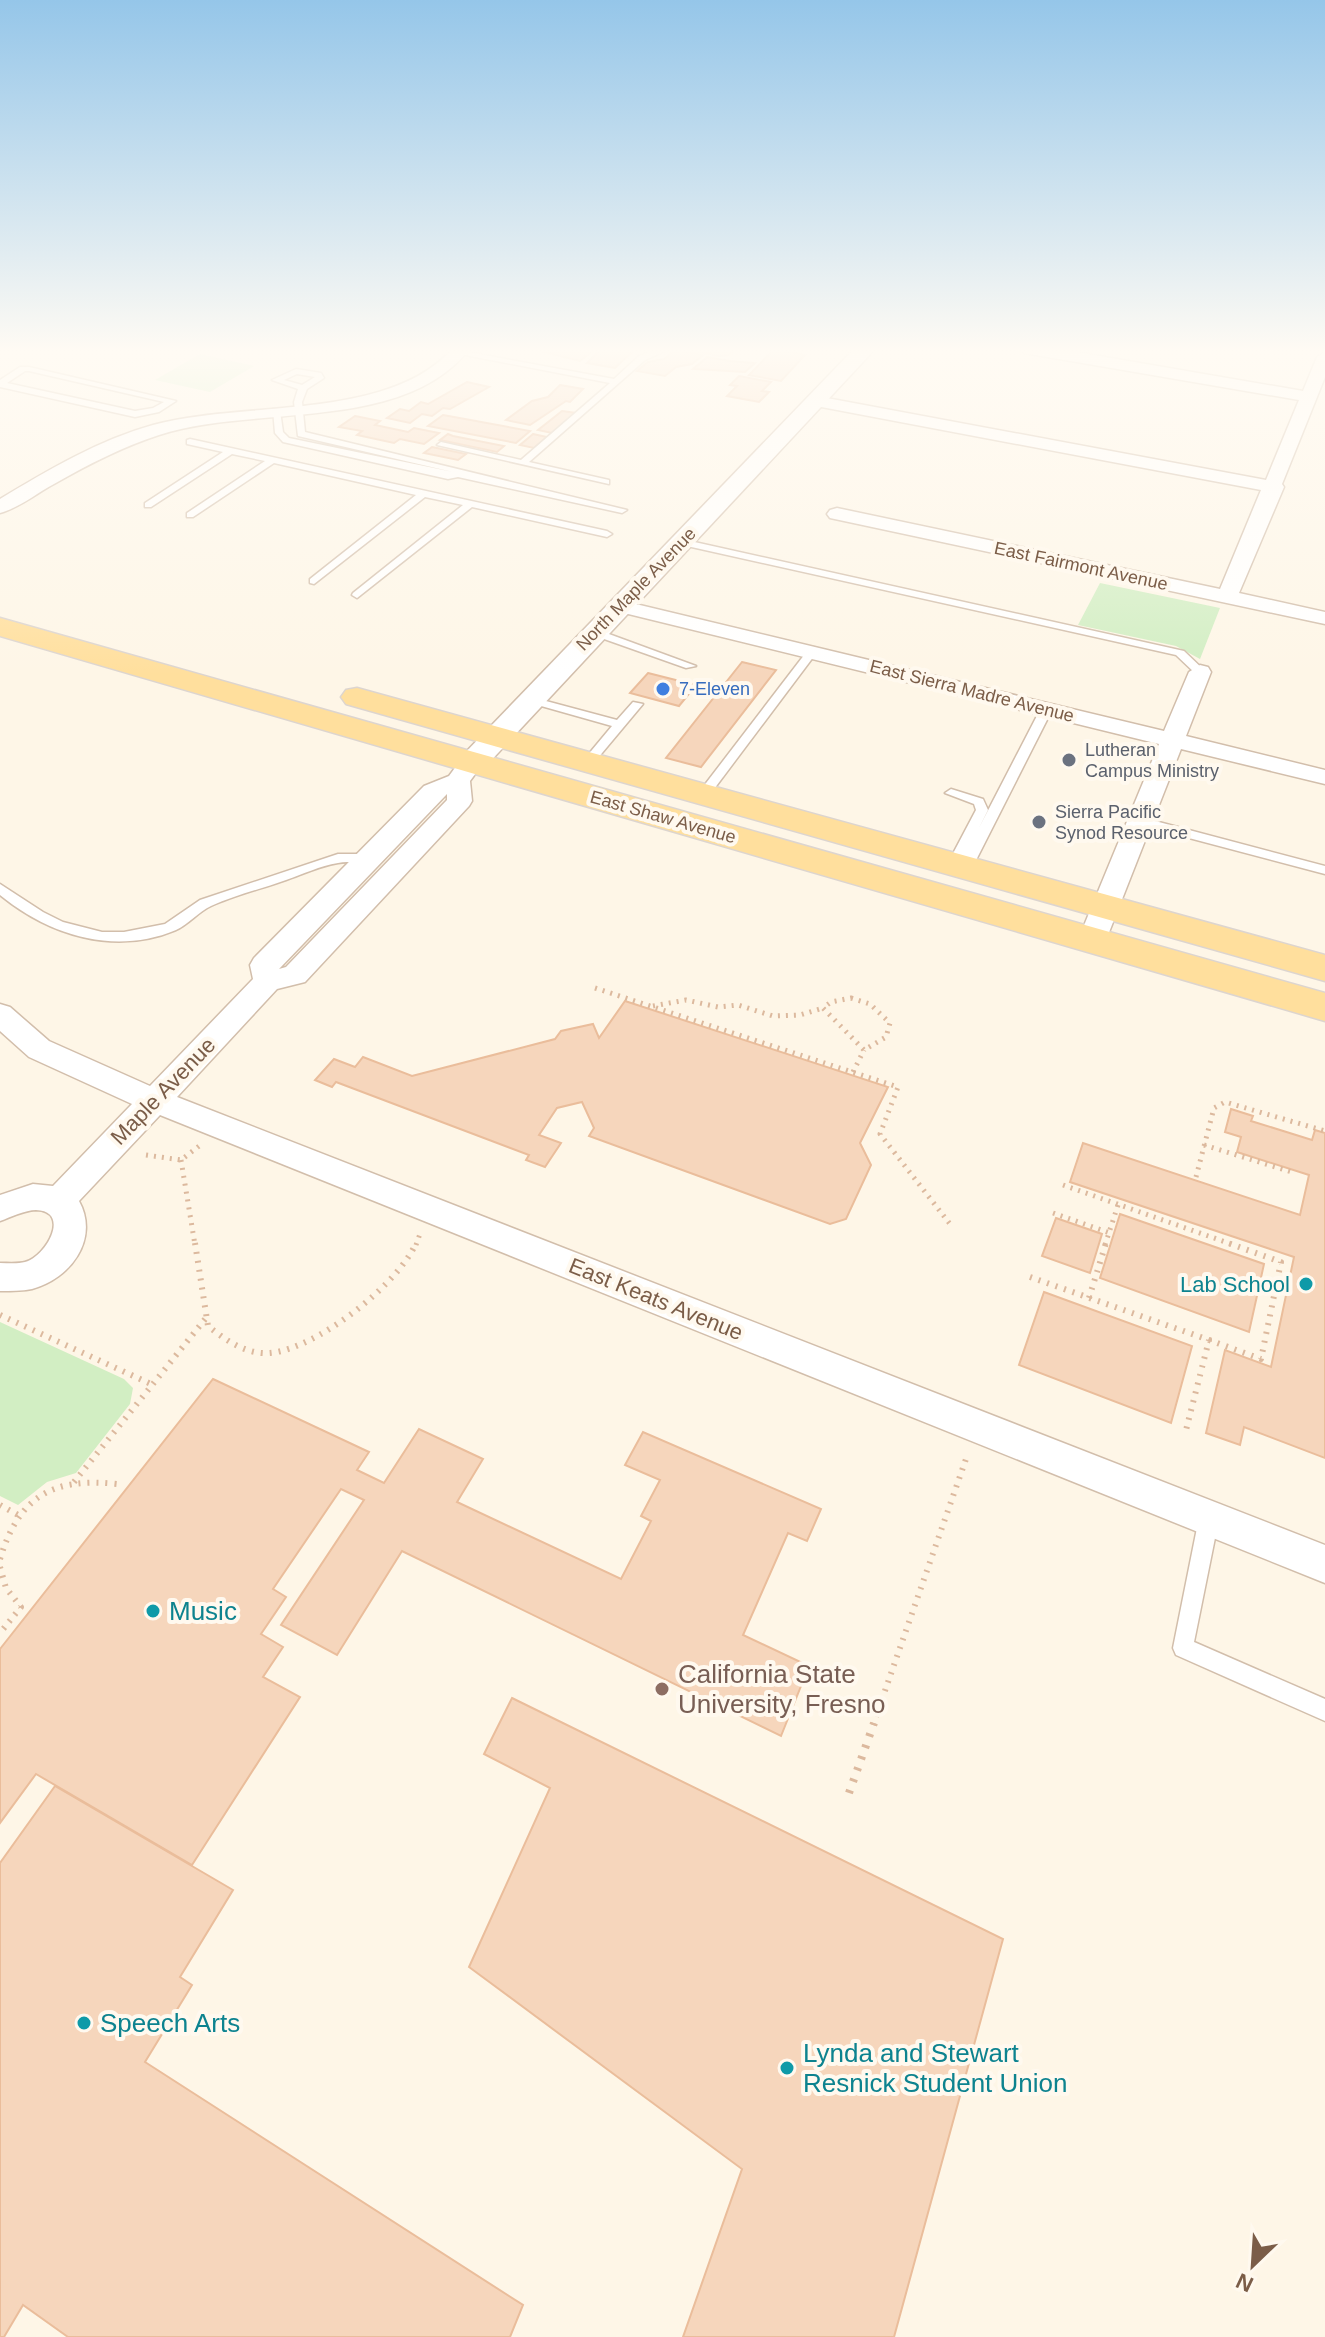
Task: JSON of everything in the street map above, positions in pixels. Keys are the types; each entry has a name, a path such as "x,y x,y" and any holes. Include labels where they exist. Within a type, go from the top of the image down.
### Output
{"main road":[{"path":"0,598 135,635"},
{"name":"East Shaw Avenue","path":"0,627 476,760 1098,924 1325,968"},
{"name":"East Shaw Avenue","path":"330,690 476,760 588,762 960,866 1098,924 1325,1007"}],"street":[{"path":"0,507 71,465 92,457"},
{"path":"0,523 90,470 98,457"},
{"name":"North Maple Avenue","path":"476,760 762,457"},
{"path":"1115,457 1275,487"},
{"path":"1227,597 1286,457"},
{"name":"East Fairmont Avenue","path":"837,514 1325,618"},
{"name":"East Sierra Madre Avenue","path":"619,606 1325,777"},
{"path":"1098,924 1200,672"},
{"name":"Maple Avenue","path":"268,981 264,965 433,791 476,760"},
{"name":"Maple Avenue","path":"58,1202 268,981 295,975 460,801 476,760"},
{"name":"East Keats Avenue","path":"0,1014 20,1035 58,1060 1325,1564"},
{"path":"0,1208 28,1198 58,1202 68,1210 73,1220 68,1246 42,1269 25,1275 0,1277"}],"lane":[{"path":"148,505 221,457"},
{"path":"260,457 607,534"},
{"path":"366,457 622,510"},
{"path":"401,457 457,470 458,474"},
{"path":"496,457 606,482"},
{"path":"523,463 530,457"},
{"path":"190,515 273,460"},
{"path":"314,581 424,493"},
{"path":"357,595 470,504"},
{"path":"681,542 1180,653 1200,672"},
{"path":"594,632 690,666"},
{"path":"704,794 812,652"},
{"path":"531,700 620,724"},
{"path":"588,762 637,704"},
{"path":"960,866 1046,710"},
{"path":"951,793 979,802 982,810 960,866"},
{"path":"1140,821 1325,870"},
{"path":"0,888 26,912 44,922 78,932 116,937 170,927 200,905 338,858 366,858"},
{"path":"1209,1518 1183,1648 1325,1710"}],"path":[{"path":"595,988 898,1087 880,1134 950,1224"},
{"path":"652,1006 686,1000 718,1007 738,1005 773,1016 800,1015 846,999 861,1000 883,1010 890,1023 886,1037 864,1050 853,1072"},
{"path":"823,1008 827,1017 855,1037 864,1050"},
{"path":"1196,1177 1214,1108 1225,1102 1325,1131"},
{"path":"146,1155 181,1160 206,1139"},
{"path":"1204,1145 1295,1173"},
{"path":"181,1160 208,1326 218,1335 255,1352 272,1354 313,1339 393,1276 421,1236 420,1225"},
{"path":"1030,1277 1261,1359 1281,1262 1063,1185"},
{"path":"1089,1298 1118,1205"},
{"path":"1053,1213 1110,1233"},
{"path":"0,1315 151,1384"},
{"path":"74,1482 207,1318"},
{"path":"1185,1434 1209,1340"},
{"path":"849,1793 966,1459"},
{"path":"0,1559 6,1532 35,1499 63,1483 91,1480 117,1484"},
{"path":"0,1505 18,1515"},
{"path":"0,1567 6,1588 21,1607 0,1633"}],"green space":[{"path":"1100,583 1220,608 1200,659 1176,646 1078,625"},
{"path":"0,1322 124,1379 133,1388 130,1404 76,1473 47,1482 18,1505 0,1496"}],"building":[{"path":"742,662 776,670 701,767 666,758"},
{"name":"7-Eleven","path":"648,673 696,685 679,706 630,693"},
{"path":"625,1001 888,1087 860,1143 871,1165 846,1219 830,1224 589,1136 594,1128 582,1102 557,1108 539,1135 561,1143 545,1167 526,1160 529,1155 336,1082 332,1087 315,1080 334,1059 355,1067 363,1057 412,1076 555,1039 561,1031 593,1024 599,1038"},
{"name":"Lab School","path":"1231,1109 1253,1116 1251,1121 1312,1140 1315,1130 1325,1133 1325,1458 1244,1427 1240,1445 1206,1433 1225,1350 1271,1367 1294,1257 1070,1182 1083,1143 1300,1215 1309,1175 1237,1152 1241,1137 1225,1132"},
{"path":"1120,1214 1264,1264 1249,1332 1100,1278"},
{"path":"1056,1218 1102,1234 1090,1273 1042,1256"},
{"path":"1044,1292 1192,1346 1171,1423 1019,1365"},
{"name":"Music","path":"213,1379 369,1452 357,1470 384,1483 419,1429 483,1459 457,1502 621,1579 651,1521 641,1516 660,1480 625,1465 643,1432 821,1509 807,1541 788,1533 743,1635 809,1666 781,1736 402,1551 337,1655 281,1625 364,1500 341,1489 273,1589 286,1597 261,1634 283,1647 263,1677 300,1697 192,1865 36,1774 0,1823 0,1649"},
{"name":"Lynda and Stewart Resnick Student Union","path":"512,1698 1003,1939 894,2337 683,2337 742,2169 469,1967 550,1788 484,1754"},
{"name":"Speech Arts","path":"55,1786 233,1890 180,1977 192,1985 145,2062 523,2305 510,2337 68,2337 23,2305 4,2337 0,2337 0,1863"}],"place":[{"name":"7-Eleven","path":"663,689"},
{"name":"Lutheran Campus Ministry","path":"1069,760"},
{"name":"Sierra Pacific Synod Resource","path":"1039,822"},
{"name":"Lab School","path":"1306,1284"},
{"name":"Music","path":"153,1611"},
{"name":"California State University, Fresno","path":"662,1689"},
{"name":"Speech Arts","path":"84,2023"},
{"name":"Lynda and Stewart Resnick Student Union","path":"787,2068"}]}
